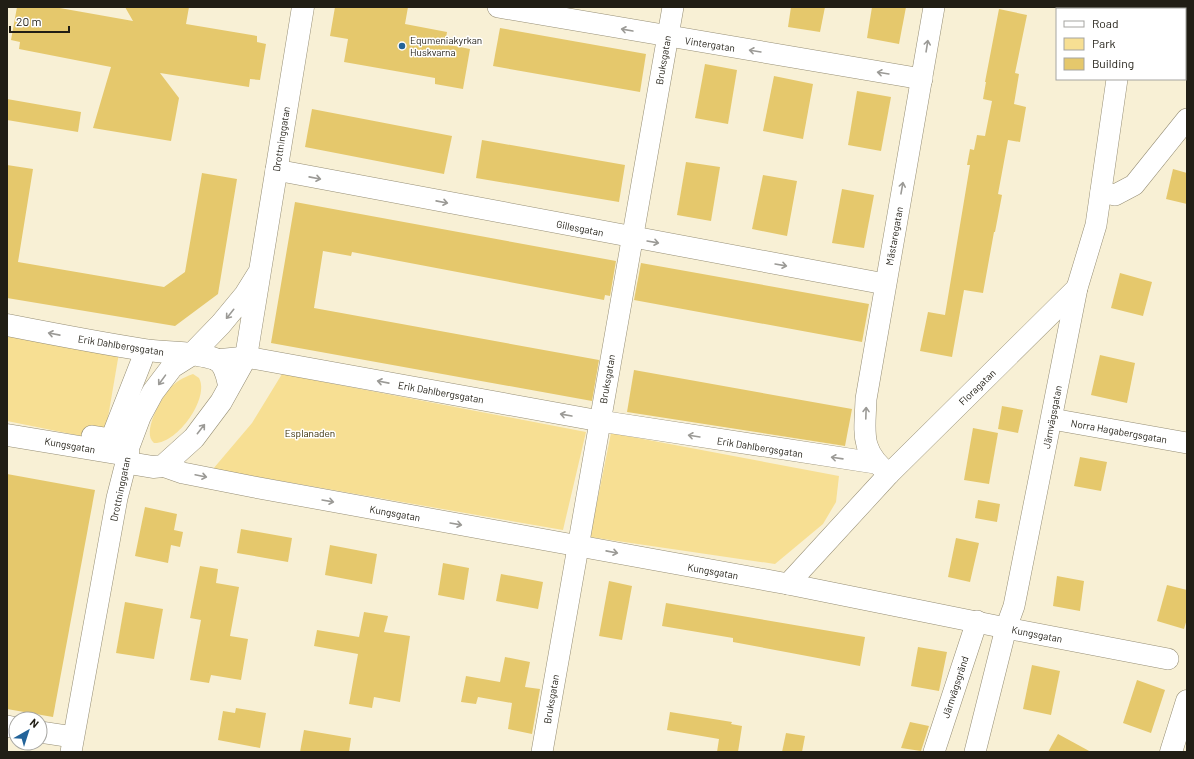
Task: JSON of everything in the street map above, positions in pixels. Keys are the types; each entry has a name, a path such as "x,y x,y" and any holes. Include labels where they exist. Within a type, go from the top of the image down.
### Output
{"street":[{"name":"Drottninggatan","path":"158,466 194,438 221,402 229,385 246,357 303,7"},
{"name":"Vintergatan","path":"498,7 666,37 922,79"},
{"name":"Bruksgatan","path":"542,752 579,546 666,37 673,7"},
{"name":"Mästaregatan","path":"882,468 865,443 866,399 934,7"},
{"name":"Järnvägsgatan","path":"975,752 1006,628 1014,606 1077,288 1096,225 1118,80"},
{"path":"1101,192 1115,196 1134,185 1187,119"},
{"name":"Gillesgatan","path":"276,170 632,238 885,284"},
{"name":"Drottninggatan","path":"72,745 120,486 128,455 128,448 140,416 153,392 172,367 191,355 230,314 245,295 260,270"},
{"name":"Floragatan","path":"882,468 1077,288"},
{"name":"Erik Dahlbergsgatan","path":"7,325 120,346 191,355 216,360 246,357 600,422 882,468"},
{"path":"92,436 112,439 142,360"},
{"path":"216,360 225,371 229,385"},
{"name":"Norra Hagabergsgatan","path":"1052,419 1187,444"},
{"name":"Kungsgatan","path":"7,435 128,455 130,460 135,464 158,466 183,473 254,488 788,584 1006,628 1168,658"},
{"path":"120,486 158,466"},
{"path":"788,584 882,468"},
{"name":"Järnvägsgränd","path":"934,752 977,621"},
{"path":"1171,752 1187,702"},
{"path":"48,735 72,745"}],"green space":[{"path":"7,334 119,353 105,435 86,437 7,421"},
{"path":"193,374 199,378 201,387 200,397 196,408 181,428 172,436 163,441 154,443 150,432 151,424 161,400 174,384"},
{"name":"Esplanaden","path":"282,374 586,432 563,530 213,469 252,423"},
{"path":"611,433 839,476 836,502 823,524 775,564 590,537"}],"building":[{"path":"17,7 54,7 133,21 125,7 189,7 186,24 257,36 257,42 266,44 260,80 250,79 249,87 160,73 179,98 171,141 93,128 111,67 19,49 20,42 11,40"},
{"name":"Equmeniakyrkan Huskvarna","path":"335,7 408,7 405,24 447,32 445,44 470,49 463,89 435,84 435,78 344,62 348,39 330,36"},
{"path":"791,7 825,7 820,32 788,27"},
{"path":"872,7 906,7 899,44 867,38"},
{"path":"999,9 1027,15 1015,73 1019,74 1014,104 1026,107 1020,142 1008,140 998,194 1002,195 983,293 964,290 952,357 920,351 928,312 945,315 970,165 967,165 970,149 974,150 977,135 985,136 992,101 983,99"},
{"path":"500,28 646,54 640,92 493,66"},
{"path":"705,64 737,70 728,124 695,118"},
{"path":"774,76 813,84 803,139 763,131"},
{"path":"857,91 891,97 881,151 848,145"},
{"path":"7,99 81,112 78,132 7,120"},
{"path":"312,109 452,136 444,174 305,147"},
{"path":"482,140 625,165 619,202 476,178"},
{"path":"686,162 720,167 711,221 677,215"},
{"path":"7,165 33,169 18,262 164,287 185,272 202,173 237,179 218,294 175,326 7,298"},
{"path":"1173,169 1187,173 1187,204 1166,199"},
{"path":"763,175 797,181 787,236 752,229"},
{"path":"842,189 874,195 864,248 832,243"},
{"path":"295,202 616,261 610,296 605,295 604,300 352,252 351,256 323,251 314,308 599,360 592,401 271,343"},
{"path":"641,263 869,304 862,342 634,300"},
{"path":"1120,273 1152,282 1143,316 1111,308"},
{"path":"1100,355 1135,363 1127,403 1091,395"},
{"path":"634,370 852,409 845,446 627,412"},
{"path":"1002,406 1023,410 1018,433 998,429"},
{"path":"973,428 998,433 989,484 964,480"},
{"path":"1080,457 1107,462 1101,491 1074,486"},
{"path":"7,474 95,490 53,717 48,716 48,711 18,711 7,709"},
{"path":"978,500 1000,504 997,522 975,518"},
{"path":"145,507 177,514 174,530 183,532 180,547 171,545 168,563 135,556"},
{"path":"241,529 292,538 288,562 237,553"},
{"path":"956,538 979,543 970,582 948,577"},
{"path":"330,545 377,554 372,584 325,575"},
{"path":"443,563 469,568 464,600 438,595"},
{"path":"200,566 218,569 216,583 239,587 230,636 248,639 241,680 211,675 209,683 190,680 201,620 190,618"},
{"path":"501,574 543,582 538,609 496,601"},
{"path":"1057,576 1084,581 1080,611 1053,606"},
{"path":"609,581 632,586 622,640 599,636"},
{"path":"1167,585 1187,590 1187,619 1184,629 1157,621"},
{"path":"125,602 163,609 154,659 116,653"},
{"path":"666,603 865,637 860,666 733,642 733,638 662,626"},
{"path":"364,612 388,616 384,632 410,636 400,702 374,697 372,708 349,704 358,654 314,646 317,630 359,637"},
{"path":"918,647 947,652 939,691 911,686"},
{"path":"505,657 530,662 525,687 540,689 532,734 508,729 512,703 478,697 476,704 461,702 466,676 500,682"},
{"path":"1032,665 1060,671 1051,715 1023,709"},
{"path":"1137,680 1165,690 1151,733 1123,723"},
{"path":"236,708 266,713 260,748 218,740 223,711 235,713"},
{"path":"670,712 732,722 731,724 742,726 738,752 717,752 719,739 667,730"},
{"path":"910,722 929,726 921,751 901,748"},
{"path":"304,730 351,738 349,752 300,752"},
{"path":"786,733 805,736 802,752 782,752"},
{"path":"1058,734 1091,752 1048,752"}],"place":[{"name":"Equmeniakyrkan Huskvarna","path":"402,46"}]}
